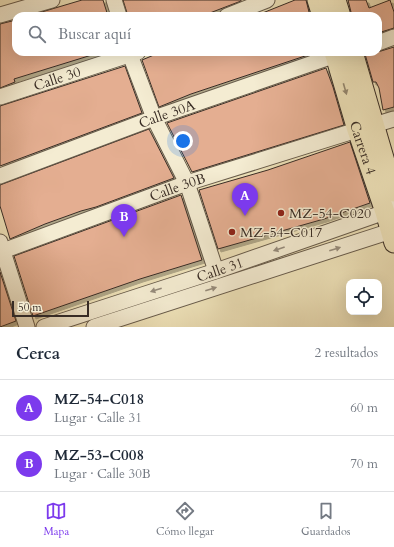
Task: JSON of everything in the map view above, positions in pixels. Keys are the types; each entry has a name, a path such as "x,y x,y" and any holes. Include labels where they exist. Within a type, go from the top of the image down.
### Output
{"main road":[{"path":"317,0 321,12"},
{"path":"336,0 340,12"},
{"name":"Carrera 4","path":"342,56 390,209 393,235"},
{"name":"Carrera 4","path":"365,127 394,192"}],"street":[{"path":"0,15 52,0"},
{"path":"114,0 118,12"},
{"path":"237,12 267,0"},
{"path":"382,42 394,38"},
{"name":"Calle 30","path":"0,97 123,56"},
{"path":"133,56 154,118 187,183 216,271"},
{"name":"Calle 30A","path":"0,176 154,118 332,56"},
{"path":"365,127 394,119"},
{"name":"Calle 30B","path":"1,248 187,183 365,127"},
{"name":"Calle 31","path":"44,327 216,271 390,209"},
{"name":"Calle 31","path":"94,327 393,235"},
{"path":"1,248 26,327"}],"building":[{"path":"82,0 103,0 107,12 42,12"},
{"path":"123,0 241,0 212,12 127,12"},
{"path":"295,0 306,0 309,12 265,12"},
{"path":"348,0 366,0 369,8 390,0 394,12 394,28 382,32 382,12 351,12"},
{"path":"12,21 12,56 89,56 14,79 15,82 0,88 0,24"},
{"path":"394,47 394,107 383,110 379,88 376,82 373,82 366,56 382,56 382,51"},
{"path":"152,56 305,56 191,94 159,107 142,60"},
{"path":"125,66 142,113 0,166 0,106"},
{"path":"326,68 344,125 192,172 167,123"},
{"path":"149,129 174,178 45,224 10,239 0,206 0,185"},
{"path":"350,142 370,203 324,219 218,249 199,190 268,170"},
{"path":"181,195 202,260 140,279 33,316 14,256"},
{"path":"0,272 16,321 0,327"}],"place":[{"name":"MZ-54-C020","path":"281,213"},
{"name":"MZ-54-C018","path":"245,216"},
{"name":"MZ-54-C017","path":"232,232"},
{"name":"MZ-53-C008","path":"124,237"}]}
